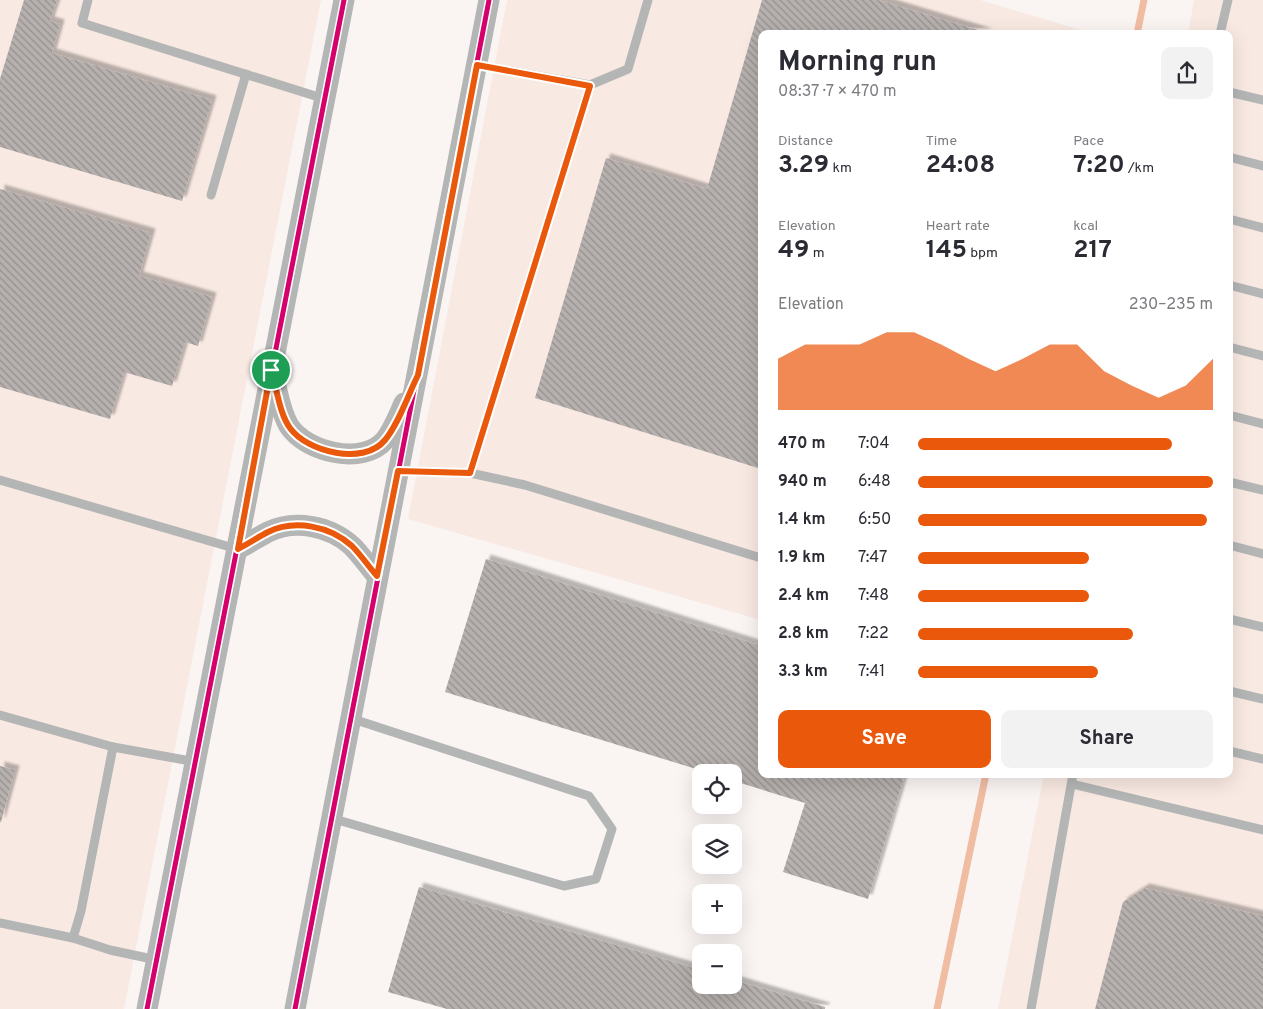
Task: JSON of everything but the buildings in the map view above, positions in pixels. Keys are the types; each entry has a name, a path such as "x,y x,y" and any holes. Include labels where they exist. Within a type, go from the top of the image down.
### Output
{"street":[{"path":"147,1009 344,0"},
{"path":"295,1009 489,0"},
{"path":"271,370 282,413 290,428 301,440 327,452 348,454 369,451 384,441 418,375"},
{"path":"238,549 268,532 284,526 312,527 327,530 351,545 377,576"}],"lane":[{"path":"88,0 82,23 325,99"},
{"path":"477,65 590,86 628,68 648,0"},
{"path":"1221,30 1228,0"},
{"path":"211,196 246,74"},
{"path":"470,473 590,86"},
{"path":"1233,93 1263,100"},
{"path":"1233,158 1263,166"},
{"path":"1233,220 1263,228"},
{"path":"1233,286 1263,294"},
{"path":"1233,348 1263,356"},
{"path":"1233,416 1263,424"},
{"path":"398,471 470,473 525,485 758,557"},
{"path":"0,480 238,549"},
{"path":"1233,483 1263,490"},
{"path":"1233,546 1263,554"},
{"path":"1233,619 1263,627"},
{"path":"1233,692 1263,699"},
{"path":"0,715 113,747 196,762"},
{"path":"331,818 564,886 596,880 612,829 589,796 350,718"},
{"path":"73,938 81,911 113,747"},
{"path":"1233,752 1263,759"},
{"path":"1031,1009 1073,778"},
{"path":"1072,784 1263,830"},
{"path":"0,923 73,938 110,950 157,960"}],"shaded area":[{"path":"0,0 321,0 124,1009 0,1009"},
{"path":"507,0 980,0 1081,30 758,30 758,619 408,519"},
{"path":"1194,0 1263,0 1263,1009 998,1009 1043,778 1233,778 1233,30 1189,30"}],"waterway":[{"path":"1138,30 1144,0"},
{"path":"937,1009 985,778"}],"cycle path":[{"path":"147,1009 344,0"},
{"path":"295,1009 489,0"}],"route":[{"path":"477,65 590,86 470,473 398,471 377,576 351,545 327,530 305,526 284,526 268,532 238,549 271,370 282,413 290,428 301,440 327,452 348,454 369,451 384,441 418,375 477,65"}]}
